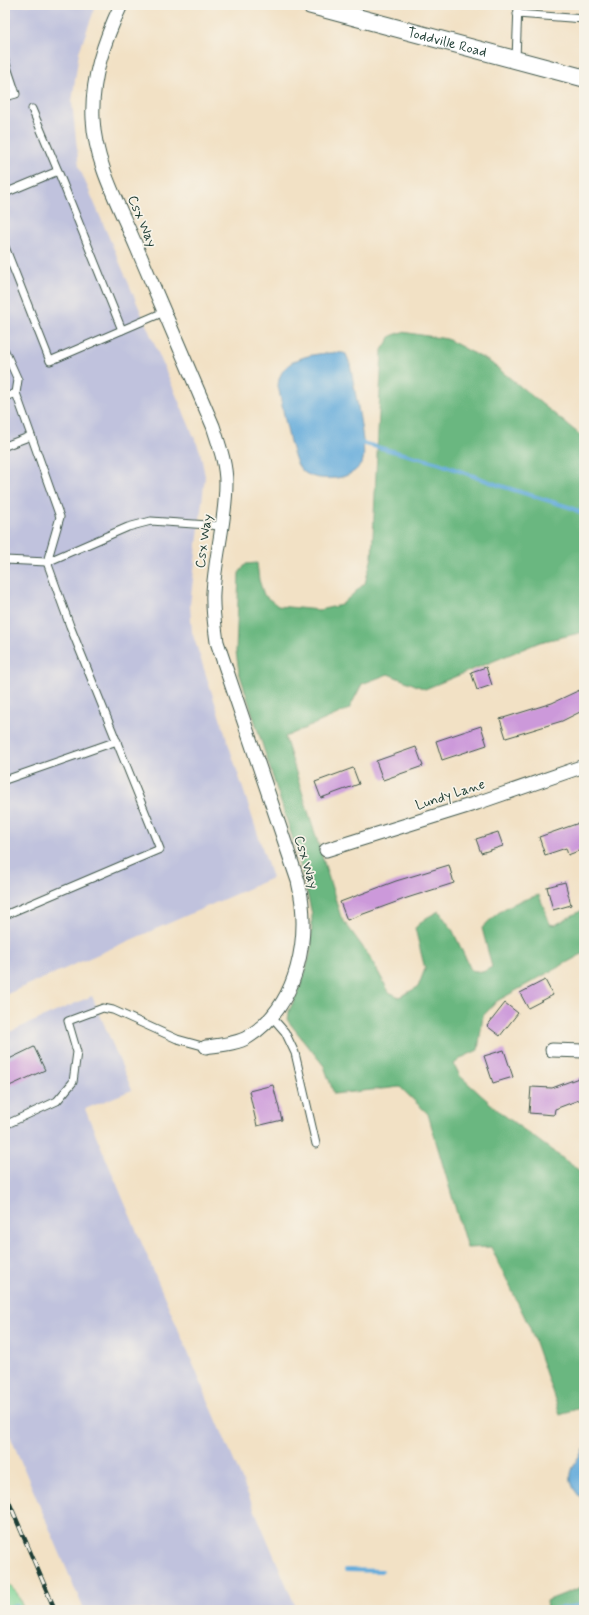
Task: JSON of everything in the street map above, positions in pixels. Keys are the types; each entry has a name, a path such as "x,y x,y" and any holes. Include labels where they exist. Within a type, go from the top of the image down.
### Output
{"street":[{"name":"Csx Way","path":"121,5 102,49 94,91 93,119 103,165 108,180 213,426 223,459 226,482 222,526 212,594 213,618 218,642 298,881 304,916 302,952 296,973 280,1004 266,1022 247,1038 206,1047"},
{"name":"Toddville Road","path":"310,5 584,78"},
{"name":"Lundy Lane","path":"326,850 477,803 584,766"},
{"path":"552,1050 584,1051"}],"lane":[{"path":"516,59 518,5"},
{"path":"517,14 584,19"},
{"path":"5,61 16,94 5,97"},
{"path":"32,109 122,330"},
{"path":"5,193 58,171"},
{"path":"5,247 50,361 164,312"},
{"path":"5,351 18,380 16,393 60,518 47,562 70,626 160,849 5,915"},
{"path":"5,397 16,393"},
{"path":"5,446 31,436"},
{"path":"5,560 47,562 128,527 151,521 222,526"},
{"path":"5,780 117,741"},
{"path":"5,1125 57,1101 73,1082 77,1052 68,1021 103,1008 113,1010 177,1039 206,1047"},
{"path":"271,1016 285,1032 295,1053 316,1144"}],"shaded area":[{"path":"5,5 96,5 79,52 72,102 79,167 200,451 205,476 190,605 192,632 272,878 5,995"},
{"path":"92,996 132,1090 85,1109 297,1610 84,1610 5,1424 5,1034"}],"green space":[{"path":"402,332 447,339 490,362 584,438 584,632 540,642 425,689 388,674 362,684 349,709 285,737 341,917 370,957 389,992 399,997 418,987 425,969 415,928 426,918 439,911 453,931 471,970 483,972 492,967 482,928 502,910 514,903 539,895 550,924 555,925 584,909 584,953 497,1001 483,1016 478,1050 463,1057 454,1064 460,1076 501,1113 584,1174 584,1407 560,1414 530,1328 491,1247 467,1248 428,1114 400,1087 334,1094 324,1066 288,1021 289,1011 302,983 311,951 312,914 297,852 239,672 236,652 239,573 246,564 257,563 259,580 264,595 278,606 319,610 341,605 365,583 372,557 382,350 391,336"},
{"path":"5,1581 17,1593 24,1610 5,1610"},
{"path":"584,1586 584,1610 547,1610 546,1601"}],"water":[{"path":"346,354 350,364 363,442 363,460 359,467 352,473 340,477 316,478 303,472 293,453 278,386 280,376 285,368 302,358 312,355"},
{"path":"584,1449 584,1501 573,1487 571,1475 575,1463"}],"building":[{"path":"486,667 492,685 477,690 471,672"},
{"path":"584,688 584,710 562,721 506,738 500,719 552,703"},
{"path":"481,726 487,745 442,760 436,741"},
{"path":"416,747 423,766 383,780 376,761"},
{"path":"353,768 359,784 321,798 315,782"},
{"path":"579,823 584,838 584,843 579,845 581,850 568,855 566,848 545,855 539,837"},
{"path":"498,832 503,846 481,853 476,839"},
{"path":"449,865 454,883 347,920 340,902 396,881"},
{"path":"565,882 571,905 553,910 547,887"},
{"path":"545,980 553,995 528,1008 520,993"},
{"path":"505,1003 518,1013 500,1036 487,1026"},
{"path":"34,1047 45,1070 5,1088 5,1061"},
{"path":"504,1050 513,1077 493,1083 484,1056"},
{"path":"584,1076 584,1098 555,1109 554,1115 529,1113 531,1087 552,1088"},
{"path":"273,1085 282,1120 257,1126 249,1091"}],"waterway":[{"path":"358,442 438,463 498,485 572,508 584,515"},
{"path":"346,1570 382,1571"},
{"path":"554,1609 584,1605"},
{"path":"5,1608 17,1606"}],"railway":[{"path":"5,1493 55,1610"}]}
